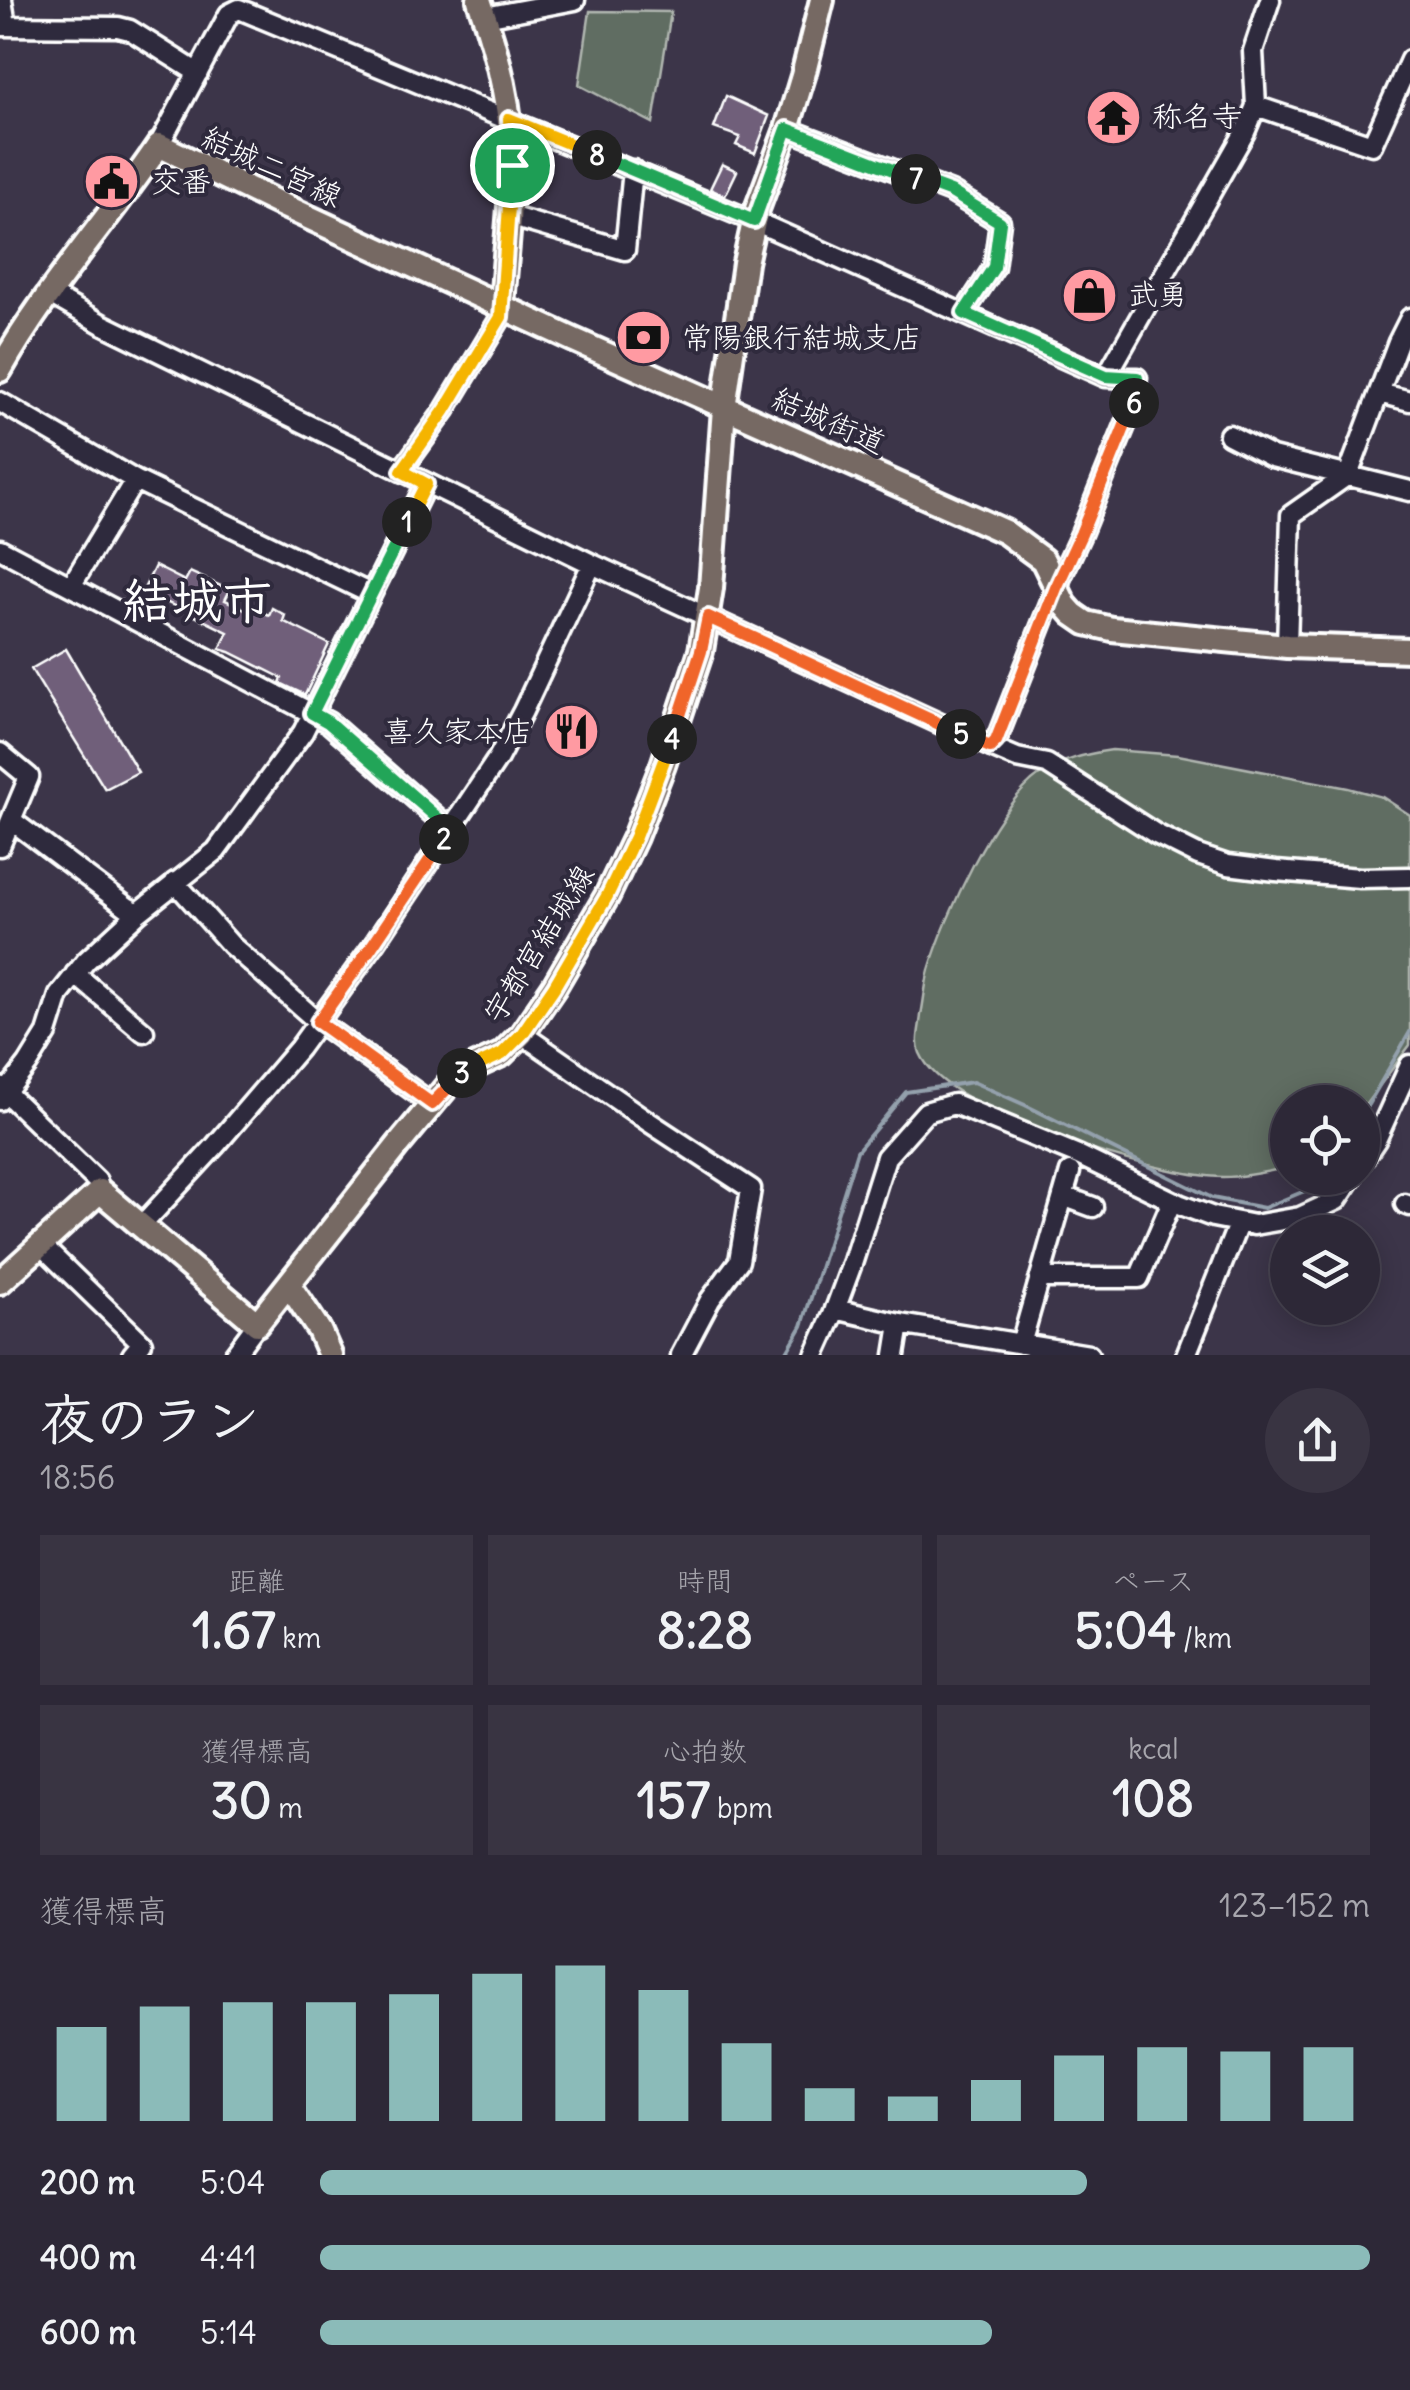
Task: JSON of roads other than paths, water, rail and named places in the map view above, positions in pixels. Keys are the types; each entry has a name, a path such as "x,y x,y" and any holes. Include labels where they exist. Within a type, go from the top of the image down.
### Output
{"main road":[{"name":"宇都宮結城線","path":"257,1324 432,1104 462,1072 502,1054 522,1034 607,896 635,837 690,689 708,617 724,408 742,282 754,221 787,129 822,0"},
{"path":"482,9 500,69 509,119 512,165 502,306"},
{"name":"結城二宮線","path":"0,370 24,326 159,144 502,306"},
{"name":"結城街道","path":"502,306 1005,532 1043,560 1065,606 1086,622 1112,629 1287,646 1410,650"},
{"path":"0,1282 100,1191 257,1324"},
{"path":"289,1285 319,1330 330,1355"}],"street":[{"path":"2,0 3,26 118,27 130,30 198,73"},
{"path":"482,9 574,0"},
{"path":"1106,376 1246,132 1256,106 1253,51 1270,0"},
{"path":"159,144 234,5 754,221 1106,376 1137,378 1134,406 996,741 990,747"},
{"path":"1256,106 1372,145 1410,60"},
{"path":"787,129 951,192 1000,222 994,267 964,313"},
{"path":"510,216 625,250 633,170"},
{"path":"48,293 102,324 592,564 990,747 1048,764 1156,834 1198,855 1228,865 1276,872 1410,877"},
{"path":"402,471 445,410 501,317 502,306"},
{"path":"1287,646 1291,515 1348,475 1410,318"},
{"path":"1379,393 1410,401"},
{"path":"0,402 135,480 371,594"},
{"path":"1229,435 1272,457 1410,491"},
{"path":"70,586 135,480"},
{"path":"100,1191 98,1181 2,1093 38,1048 59,994 86,960 216,850 304,732 426,484"},
{"path":"0,549 328,722 450,829"},
{"path":"141,1226 299,1048 372,946 498,758 592,564"},
{"path":"0,753 29,777 0,846"},
{"path":"12,820 138,913"},
{"path":"174,882 230,945 318,1022 432,1104"},
{"path":"75,974 144,1032"},
{"path":"522,1034 751,1189 739,1261 710,1300 681,1355"},
{"path":"1380,1131 1410,1064"},
{"path":"815,1355 835,1309 886,1157 926,1112 954,1104 1078,1155 1212,1217 1254,1225 1300,1217 1340,1195"},
{"path":"1021,1344 1070,1172"},
{"path":"1063,1196 1093,1206"},
{"path":"1040,1278 1139,1278 1172,1200"},
{"path":"1186,1355 1239,1222"},
{"path":"40,1244 142,1343 132,1355"},
{"path":"835,1309 980,1346 1021,1344 1089,1355"},
{"path":"234,1355 257,1324"},
{"path":"895,1355 900,1324"}],"waterway":[{"path":"1379,1085 1410,1032"},
{"path":"785,1355 802,1326 857,1151 906,1092 973,1082 1212,1198 1264,1208 1295,1195"}],"place":[{"name":"称名寺","path":"1113,117"},
{"name":"交番","path":"112,182"},
{"name":"武勇","path":"1089,295"},
{"name":"常陽銀行結城支店","path":"643,338"},
{"name":"喜久家本店","path":"572,732"}],"district":[{"name":"結城市","path":"197,600"}]}
